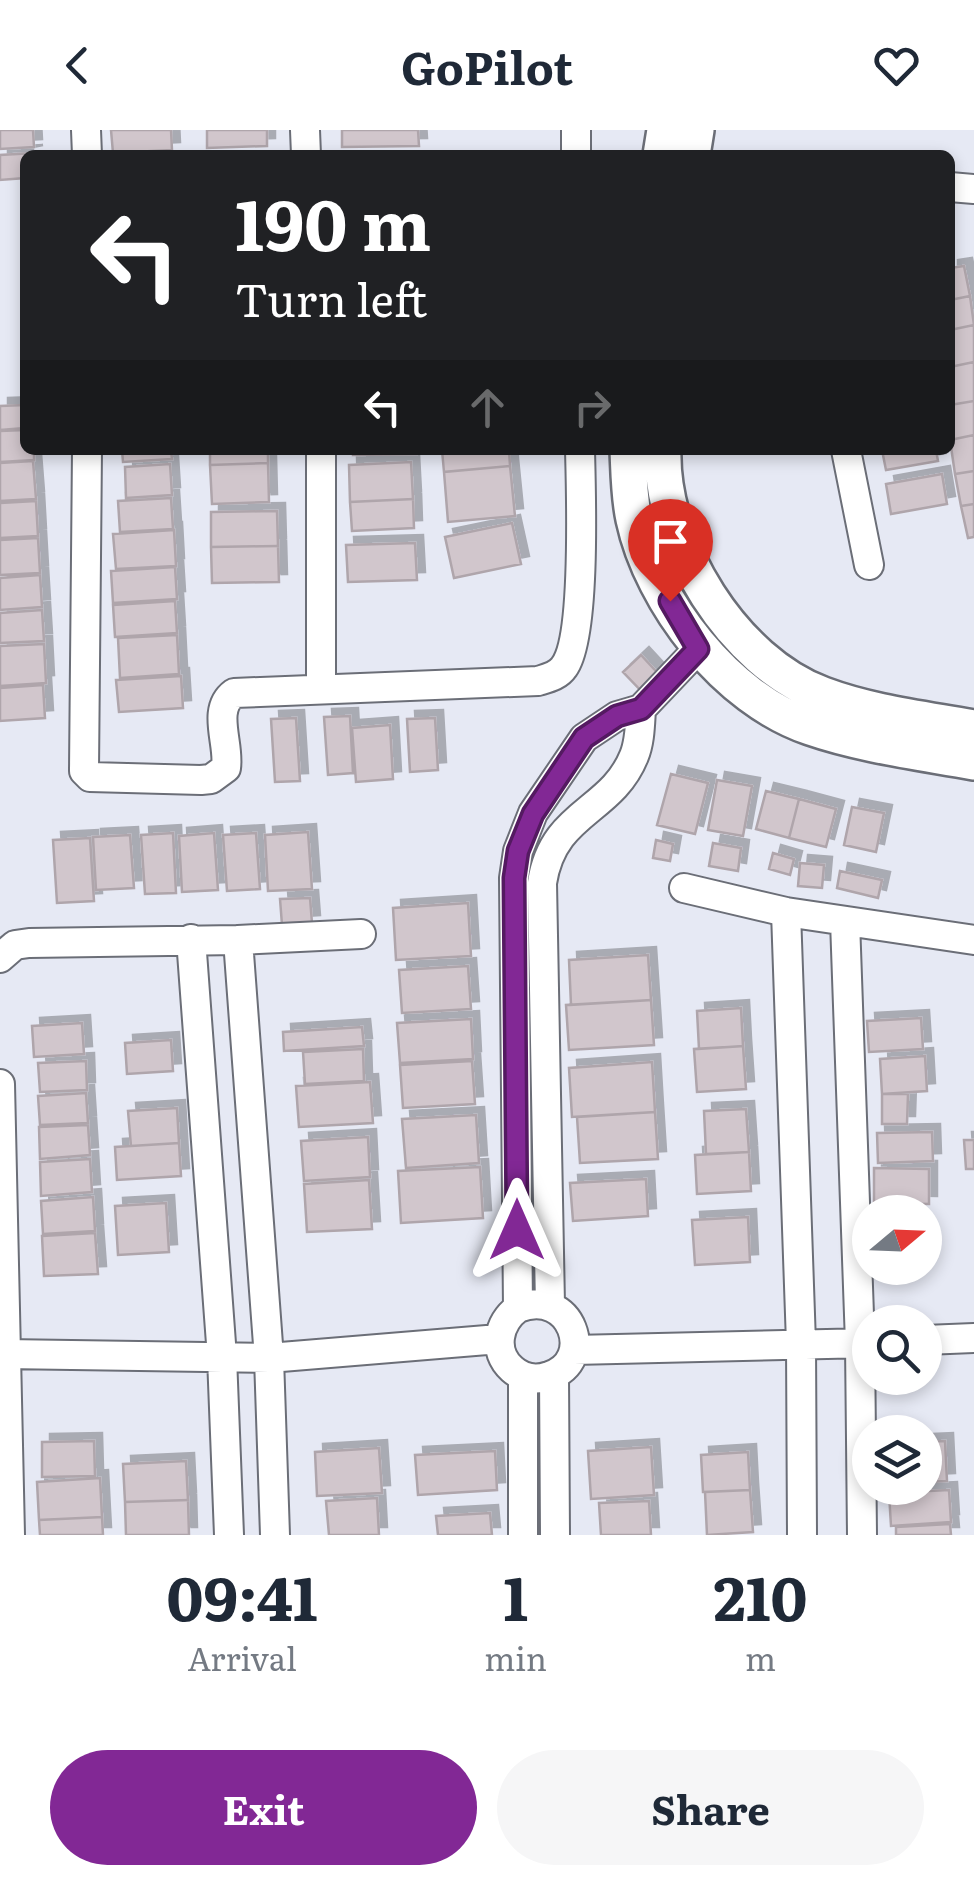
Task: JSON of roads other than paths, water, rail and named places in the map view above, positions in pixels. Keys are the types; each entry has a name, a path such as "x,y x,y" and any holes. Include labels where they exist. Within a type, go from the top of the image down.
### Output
{"street":[{"path":"87,455 83,766 86,775 211,779 226,768 222,709 226,698 234,693 538,681 557,674 572,652 582,556 580,455"},
{"path":"322,455 322,688"},
{"path":"628,455 634,518 656,577 698,649 752,697 806,726 856,740 974,762"},
{"path":"663,455 669,511 694,574 733,630 819,694 864,708 974,728"},
{"path":"847,455 868,565"},
{"path":"518,1308 514,878 522,839 542,798 584,738 617,716 641,709 698,649"},
{"path":"550,1305 542,883 552,848 570,823 610,792 624,775 634,755 641,709"},
{"path":"542,798 570,823"},
{"path":"684,888 786,912 974,940"},
{"path":"786,912 801,1343 802,1535"},
{"path":"845,921 863,1305"},
{"path":"0,958 16,946 29,943 361,934"},
{"path":"191,939 222,1358 229,1535"},
{"path":"238,940 269,1358 275,1535"},
{"path":"0,1084 10,1535"},
{"path":"539,1303 550,1305 565,1316 574,1332 574,1350 567,1364 554,1375 539,1379 522,1376 509,1367 501,1353 499,1339 508,1315 518,1308 539,1303"},
{"path":"942,1339 974,1338"},
{"path":"6,1354 269,1358 499,1339"},
{"path":"574,1350 852,1343"},
{"path":"554,1375 555,1535"},
{"path":"522,1376 524,1535"},
{"path":"862,1535 864,1395"}]}
